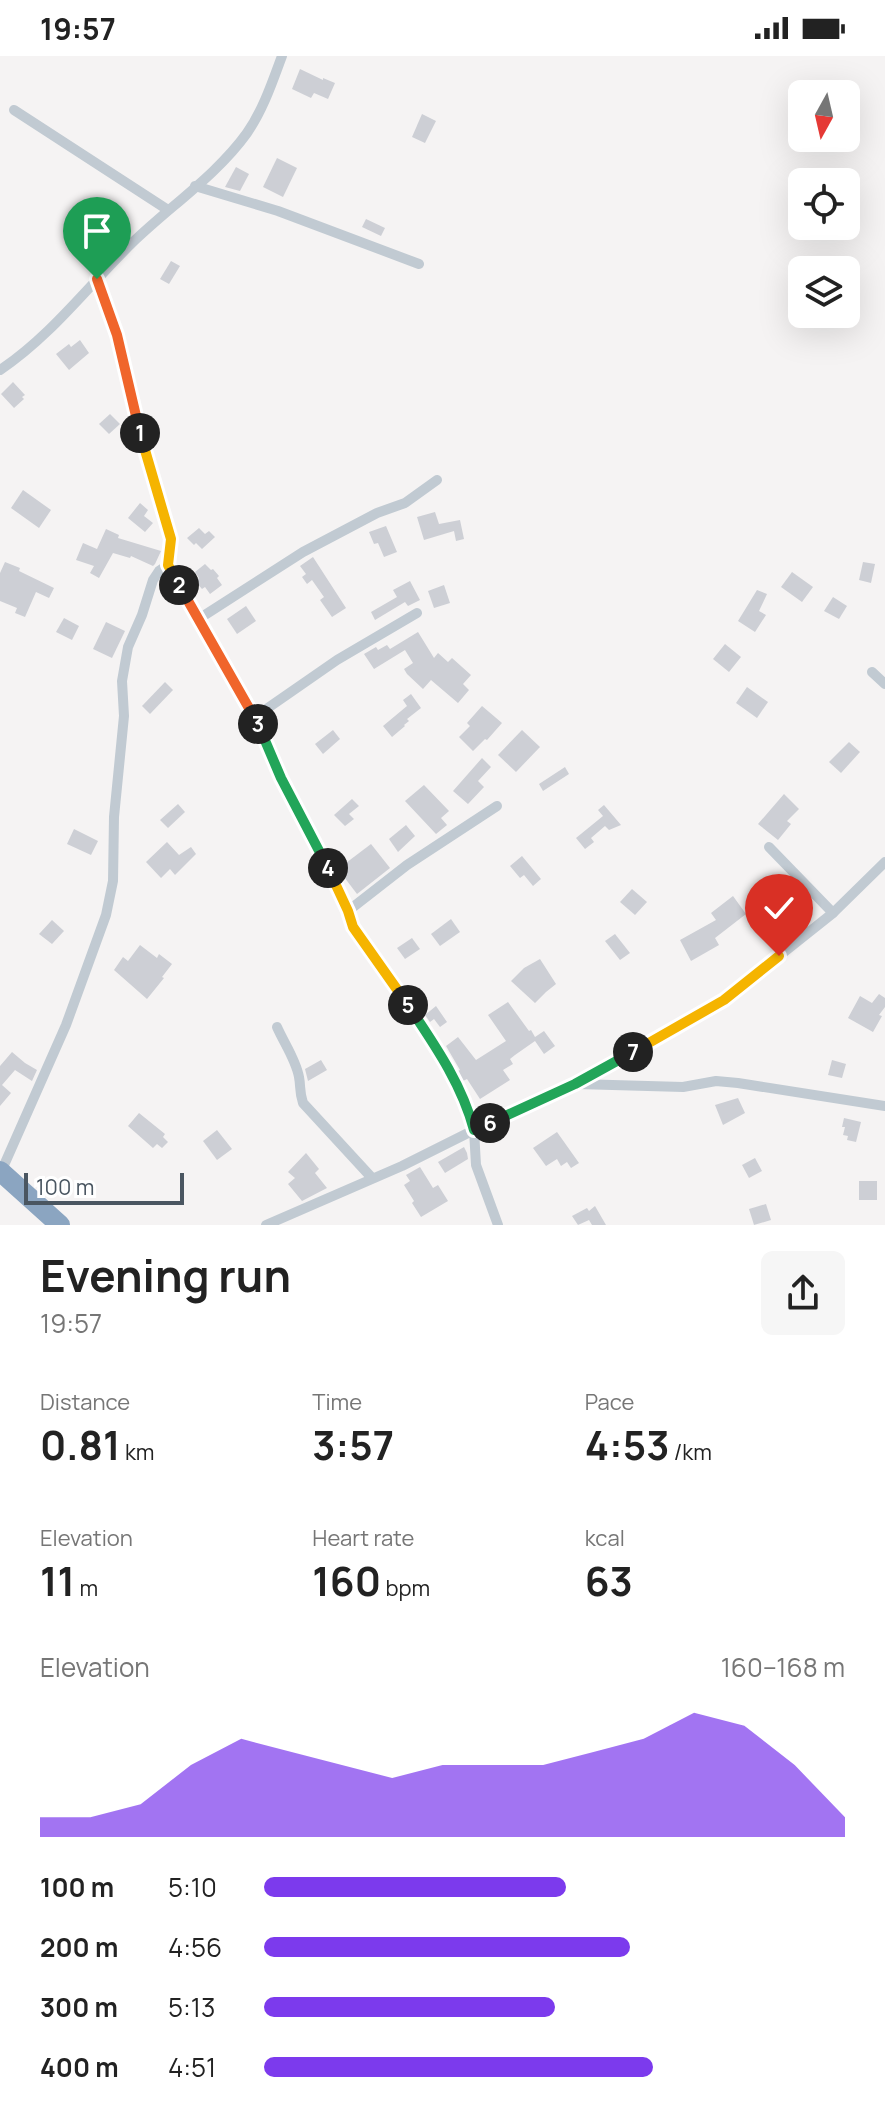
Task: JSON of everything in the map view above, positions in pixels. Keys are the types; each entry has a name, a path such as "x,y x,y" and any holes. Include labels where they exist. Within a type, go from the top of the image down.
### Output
{"highway":[{"path":"1,1172 60,1225"}],"street":[{"path":"0,370 45,332 133,242 228,156 263,108 282,56"},
{"path":"14,110 168,210"},
{"path":"195,186 278,211 419,264"},
{"path":"97,279 117,335 145,455 171,539 168,565 255,717 281,778 335,881 353,927 436,1046 462,1097 474,1130 476,1165 498,1225"},
{"path":"197,620 303,552 377,513 405,503 437,480"},
{"path":"1,1172 66,1025 106,915 113,881 112,839 124,716 122,681 128,647 153,580 168,565"},
{"path":"255,717 363,644 417,613"},
{"path":"872,672 885,684"},
{"path":"348,911 407,865 497,806"},
{"path":"769,847 833,913"},
{"path":"266,1225 402,1166 575,1084 724,1000 833,913 885,862"},
{"path":"277,1027 297,1067 303,1103 372,1178"},
{"path":"575,1084 683,1087 716,1081 885,1106"}],"building":[{"path":"300,69 335,83 328,99 314,93 311,98 292,89"},
{"path":"422,114 436,121 425,143 412,137"},
{"path":"277,158 297,168 283,197 263,187"},
{"path":"236,167 249,174 240,191 225,187"},
{"path":"366,219 385,228 381,236 362,227"},
{"path":"171,261 180,266 169,284 160,279"},
{"path":"80,340 89,353 69,370 56,354"},
{"path":"13,382 25,395 14,408 1,394"},
{"path":"110,414 120,424 109,434 99,424"},
{"path":"23,490 51,510 39,528 11,508"},
{"path":"140,503 148,510 144,516 153,523 145,532 128,518"},
{"path":"435,512 439,524 460,520 464,539 456,541 454,531 424,540 417,517"},
{"path":"386,526 397,552 384,557 369,532"},
{"path":"199,528 215,537 202,549 187,538"},
{"path":"106,529 119,535 118,538 161,551 155,564 153,566 131,556 113,553 99,578 90,573 94,566 76,560 83,543 97,549"},
{"path":"313,557 346,608 332,617 320,600 324,597 312,580 307,584 302,577 306,574 300,566"},
{"path":"5,562 54,588 49,598 36,592 25,617 15,613 17,608 0,601 0,573"},
{"path":"863,562 875,564 871,583 859,580"},
{"path":"205,564 219,576 217,578 222,585 210,594 195,581 199,578 195,572"},
{"path":"792,572 813,587 802,602 781,587"},
{"path":"410,581 420,600 408,606 405,602 375,620 371,612 397,597 393,590"},
{"path":"444,585 450,603 434,608 428,591"},
{"path":"757,590 767,594 759,611 766,615 755,632 738,621"},
{"path":"833,597 847,606 839,619 824,611"},
{"path":"246,606 256,621 237,634 227,619"},
{"path":"64,618 79,626 72,640 56,632"},
{"path":"106,622 125,631 112,658 93,649"},
{"path":"418,632 434,658 438,653 448,662 452,658 471,675 463,684 469,690 458,703 431,680 423,689 407,674 404,669 413,663 405,650 374,669 364,654 376,647 378,650 387,645 390,649"},
{"path":"725,644 741,657 729,672 713,659"},
{"path":"165,682 173,690 150,714 142,706"},
{"path":"747,687 768,702 757,718 736,703"},
{"path":"411,694 421,708 392,737 383,726 407,706 403,700"},
{"path":"482,706 502,723 473,751 459,737"},
{"path":"333,730 340,739 323,754 315,744"},
{"path":"522,730 540,747 516,772 498,755"},
{"path":"849,742 860,752 841,773 829,762"},
{"path":"482,758 491,767 478,781 484,787 468,804 453,791"},
{"path":"565,767 569,774 543,791 539,784"},
{"path":"424,785 449,811 441,818 447,825 436,834 405,801"},
{"path":"784,794 799,809 787,821 791,824 778,840 758,824"},
{"path":"352,799 359,806 349,814 354,819 345,826 334,815"},
{"path":"178,804 185,812 168,828 160,820"},
{"path":"604,805 621,825 609,830 605,826 591,838 594,842 585,849 576,838 603,816 598,810"},
{"path":"406,825 415,836 398,852 389,839"},
{"path":"74,829 98,841 91,855 67,844"},
{"path":"167,842 179,855 191,847 196,854 175,875 170,869 161,878 146,862"},
{"path":"371,844 390,868 357,894 338,869"},
{"path":"522,856 541,879 533,886 524,875 520,878 510,866"},
{"path":"632,889 647,902 635,915 620,902"},
{"path":"733,896 746,914 715,938 719,945 691,961 680,940 716,920 711,913"},
{"path":"451,919 460,932 440,946 431,934"},
{"path":"52,920 64,931 52,944 39,934"},
{"path":"615,934 630,953 620,960 605,941"},
{"path":"412,938 420,949 405,959 397,948"},
{"path":"140,945 157,958 159,954 172,964 147,999 114,970 123,957 128,961"},
{"path":"540,959 556,984 535,1003 511,981 524,968"},
{"path":"879,994 885,998 885,1007 873,1032 848,1018 860,996 872,1003"},
{"path":"508,1002 535,1037 544,1031 555,1046 544,1054 535,1041 515,1055 510,1059 513,1064 503,1070 510,1080 480,1099 467,1079 463,1081 446,1046 458,1037 476,1060 506,1041 488,1015"},
{"path":"436,1006 447,1022 440,1027 434,1019 430,1022 425,1015"},
{"path":"12,1052 37,1070 32,1081 15,1070 2,1085 11,1093 0,1106 0,1066"},
{"path":"321,1060 327,1070 308,1081 305,1069"},
{"path":"832,1060 846,1064 842,1078 828,1075"},
{"path":"738,1098 745,1113 723,1125 715,1105"},
{"path":"139,1113 165,1134 163,1137 168,1142 162,1148 157,1144 153,1148 128,1126"},
{"path":"844,1118 861,1122 856,1142 847,1140 848,1136 843,1135"},
{"path":"217,1130 232,1149 217,1160 203,1141"},
{"path":"557,1132 579,1163 571,1168 567,1162 561,1166 557,1159 546,1166 533,1148"},
{"path":"464,1147 468,1159 445,1173 438,1162"},
{"path":"306,1153 319,1169 315,1173 327,1188 302,1201 288,1184 295,1178 288,1172"},
{"path":"755,1158 762,1171 749,1178 742,1165"},
{"path":"420,1167 433,1188 438,1185 448,1201 421,1217 404,1185 410,1181 406,1175"},
{"path":"859,1181 877,1181 877,1200 859,1200"},
{"path":"766,1204 771,1220 754,1225 749,1209"},
{"path":"595,1206 606,1225 592,1225 589,1220 578,1225 572,1216"}],"route":[{"path":"97,279 117,335 145,455 171,539 168,565 255,717 281,778 340,891 353,927 436,1046 462,1097 474,1130 575,1084 683,1024 724,1000 779,956"}]}
